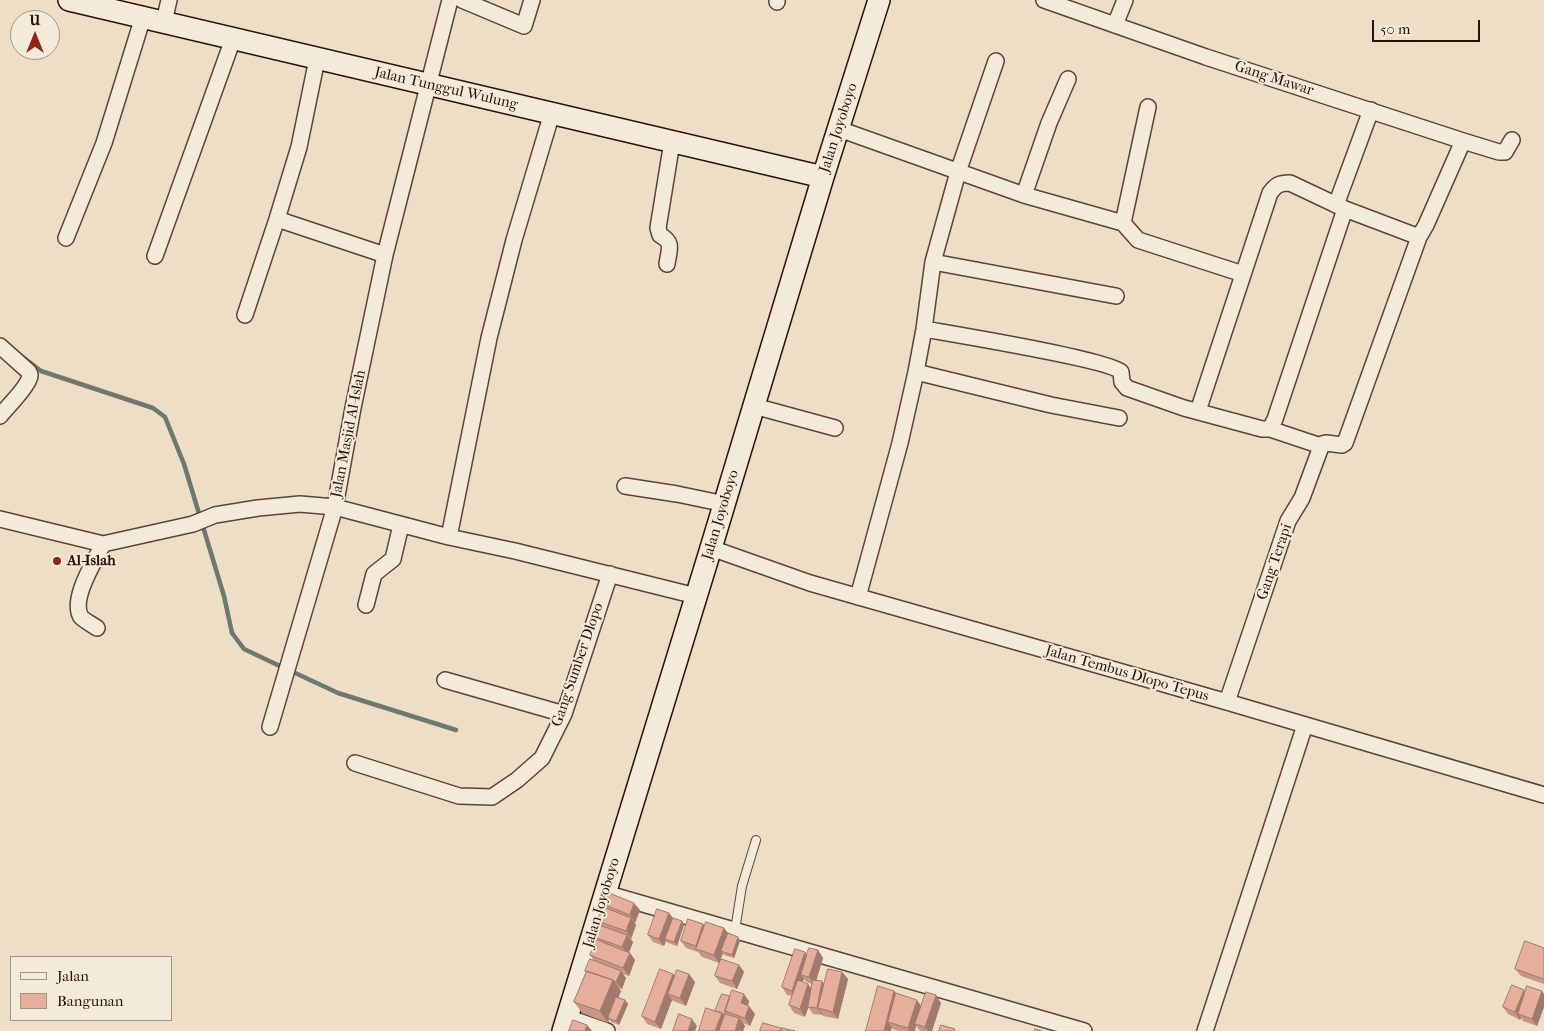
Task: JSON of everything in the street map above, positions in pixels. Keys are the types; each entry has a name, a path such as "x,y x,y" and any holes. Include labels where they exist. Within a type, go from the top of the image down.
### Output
{"main road":[{"name":"Jalan Tunggul Wulung","path":"69,0 823,177"},
{"name":"Jalan Joyoboyo","path":"565,1024 725,504 823,177 879,0"}],"street":[{"path":"164,22 169,0"},
{"name":"Jalan Masjid Al-Islah","path":"450,0 385,255 353,408 335,507 449,537 515,551 696,596"},
{"path":"462,0 524,26 532,0"},
{"name":"Gang Mawar","path":"1044,0 1206,57 1463,141 1499,152 1509,146"},
{"path":"1115,25 1125,0"},
{"path":"66,238 104,144 143,17"},
{"path":"155,256 233,39"},
{"path":"245,315 299,147 317,59"},
{"path":"858,597 900,443 916,372 933,262 958,172 996,61"},
{"path":"1024,195 1068,79"},
{"path":"1123,223 1148,107"},
{"path":"1270,428 1275,419 1371,110"},
{"path":"449,537 489,338 514,240 552,113"},
{"path":"838,129 1024,195 1123,223 1138,240 1243,274"},
{"path":"924,329 1084,359 1116,368 1121,372 1122,382 1127,388 1184,408 1262,430 1270,428 1321,446 1326,443 1342,445 1345,443 1419,237 1463,141"},
{"path":"667,264 670,243 660,235 658,228 672,142"},
{"path":"1198,411 1270,193 1275,186 1280,183 1290,183 1340,207 1419,237"},
{"path":"277,219 385,255"},
{"path":"933,262 1116,296"},
{"path":"0,346 30,375 23,388 0,416"},
{"path":"916,372 1051,405 1119,418"},
{"path":"754,406 835,428"},
{"name":"Gang Terapi","path":"1227,702 1286,526 1302,498 1321,446"},
{"path":"625,486 725,504"},
{"path":"0,519 103,544 193,524 215,515 258,508 300,504 335,507 270,727"},
{"path":"366,604 374,574 393,559 401,525"},
{"path":"97,628 82,618 78,606 80,592 103,544"},
{"name":"Jalan Tembus Dlopo Tepus","path":"711,548 810,584 1227,702 1544,795"},
{"name":"Gang Sumber Dlopo","path":"355,763 459,796 492,797 516,780 542,758 564,714 610,574"},
{"path":"445,680 564,714"},
{"path":"1205,1031 1305,725"},
{"path":"606,893 1084,1031"},
{"path":"565,1024 607,1031"}],"lane":[{"path":"735,930 742,886 756,840"}],"building":[{"path":"609,893 634,903 630,915 605,905"},
{"path":"603,907 631,918 626,931 597,921"},
{"path":"657,909 669,913 659,939 648,935"},
{"path":"673,918 682,921 674,942 665,939"},
{"path":"688,919 703,924 696,946 681,941"},
{"path":"706,922 724,928 714,955 696,949"},
{"path":"599,925 627,935 622,947 594,937"},
{"path":"728,933 738,937 732,955 721,951"},
{"path":"597,940 630,953 623,968 590,955"},
{"path":"1525,941 1544,948 1544,979 1515,969"},
{"path":"809,948 818,950 809,977 801,975"},
{"path":"795,949 805,952 792,991 782,987"},
{"path":"590,959 621,971 616,982 585,971"},
{"path":"721,959 739,965 732,981 715,976"},
{"path":"660,969 673,974 655,1022 642,1016"},
{"path":"828,969 842,972 833,1012 818,1008"},
{"path":"677,970 689,974 680,998 668,994"},
{"path":"587,971 613,980 600,1011 574,1002"},
{"path":"798,980 808,984 800,1009 789,1005"},
{"path":"813,980 822,981 817,1008 808,1007"},
{"path":"1512,985 1524,990 1515,1012 1503,1007"},
{"path":"878,986 894,991 884,1031 866,1031"},
{"path":"1527,986 1542,991 1532,1019 1518,1014"},
{"path":"732,990 744,994 741,1003 749,1006 745,1018 725,1011"},
{"path":"926,992 936,995 925,1027 915,1024"},
{"path":"896,993 917,1000 908,1028 888,1022"},
{"path":"722,994 730,996 724,1015 715,1011"},
{"path":"616,997 625,1000 616,1021 608,1018"},
{"path":"706,1008 722,1013 715,1031 699,1031"},
{"path":"679,1014 692,1019 688,1031 673,1031"},
{"path":"725,1014 739,1018 735,1031 719,1031"},
{"path":"573,1020 587,1025 585,1031 569,1031"},
{"path":"763,1023 781,1028 780,1031 760,1031"},
{"path":"941,1025 955,1029 954,1031 939,1031"},
{"path":"782,1028 795,1031 781,1031"}],"waterway":[{"path":"24,358 41,371 153,408 165,417 184,464 224,596 232,633 244,649 284,668"},
{"path":"291,671 338,693 456,730"}],"place":[{"name":"Al-Islah","path":"57,561"}]}
